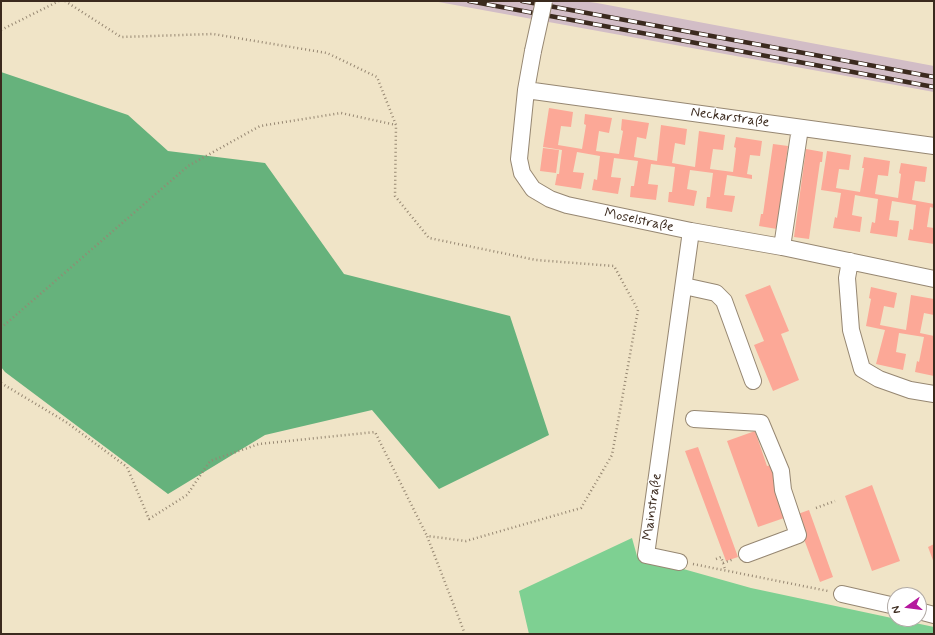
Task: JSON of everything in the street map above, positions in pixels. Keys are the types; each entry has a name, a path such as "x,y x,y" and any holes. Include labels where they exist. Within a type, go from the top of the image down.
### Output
{"street":[{"name":"Moselstraße","path":"544,1 526,90 519,159 522,173 533,189 550,199 567,206 691,231 782,247 934,279"},
{"name":"Neckarstraße","path":"526,90 934,146"},
{"path":"782,247 800,128"},
{"name":"Mainstraße","path":"679,562 646,555 691,231"},
{"path":"850,262 847,278 851,330 862,369 879,380 910,390 934,394"},
{"path":"684,286 716,293 724,301 753,381"},
{"path":"694,418 761,423 781,471 783,490 798,536 742,556"},
{"path":"842,594 887,604"}],"path":[{"path":"1,30 58,1"},
{"path":"65,1 122,37 213,34 327,53 377,77 396,125 395,196 429,238 536,260 614,266 638,310 612,455 581,508 466,541 426,536"},
{"path":"1,328 188,166 260,126 340,113 396,125"},
{"path":"1,383 66,422 127,467 149,519 187,495 210,460 259,444 375,432 426,536 465,634"},
{"path":"816,508 835,501"},
{"path":"723,563 742,556"},
{"path":"716,559 721,557 725,569"},
{"path":"679,562 725,569 842,594"}],"shaded area":[{"path":"433,1 582,1 597,3 934,66 934,92"}],"green space":[{"path":"1,72 128,115 168,151 265,163 344,274 510,316 549,435 439,489 372,410 265,435 168,494 5,372 1,367"},
{"path":"632,538 637,556 751,588 887,617 887,627 927,627 927,626 934,627 934,634 529,634 519,591"}],"building":[{"path":"549,108 573,112 571,127 561,126 558,145 582,149 586,125 584,124 585,114 612,118 609,133 599,131 596,151 619,154 623,131 621,130 622,119 649,123 646,139 637,137 634,157 657,161 661,125 687,129 685,145 675,143 672,163 695,167 699,131 725,135 723,150 713,149 710,169 733,172 736,137 762,141 760,156 750,155 747,174 752,175 752,179 727,175 724,195 735,196 732,212 706,208 707,197 710,197 713,173 690,170 687,189 697,191 694,206 668,202 669,192 672,192 675,167 651,164 648,184 658,185 656,200 630,197 631,186 634,186 638,161 614,158 611,177 621,178 618,194 592,190 594,179 597,180 600,156 577,152 573,172 584,173 581,189 555,185 557,174 559,174 562,150 543,147"},
{"path":"773,144 788,146 777,229 759,226 761,214 763,214"},
{"path":"543,148 559,150 556,173 540,171"},
{"path":"806,149 823,152 822,162 820,162 809,239 794,237"},
{"path":"827,151 851,155 849,170 839,169 836,188 860,192 864,168 862,168 864,157 890,161 888,176 878,175 875,194 898,198 901,163 927,167 925,182 915,181 912,200 934,204 934,208 930,207 927,227 934,228 934,244 908,240 910,229 913,230 916,205 892,201 889,220 899,221 897,237 870,233 872,222 875,223 878,199 855,195 852,215 862,217 860,232 833,228 835,217 837,218 841,193 821,190"},
{"path":"770,285 789,331 781,334 799,380 773,391 754,345 764,341 745,295"},
{"path":"871,287 897,293 894,308 884,306 880,325 906,330 911,295 934,299 934,315 924,313 920,333 934,336 934,376 915,372 917,361 919,362 924,337 899,333 896,352 906,354 903,370 876,364 885,330 866,326 871,299 869,298"},
{"path":"755,431 767,466 771,465 777,481 774,482 787,517 758,527 727,441"},
{"path":"698,447 738,557 726,561 685,451"},
{"path":"872,485 900,561 872,571 845,496"},
{"path":"809,510 833,577 820,582 795,515"},
{"path":"934,544 934,563 928,547"}],"railway":[{"path":"469,1 934,87"},
{"path":"522,1 934,77"}]}
